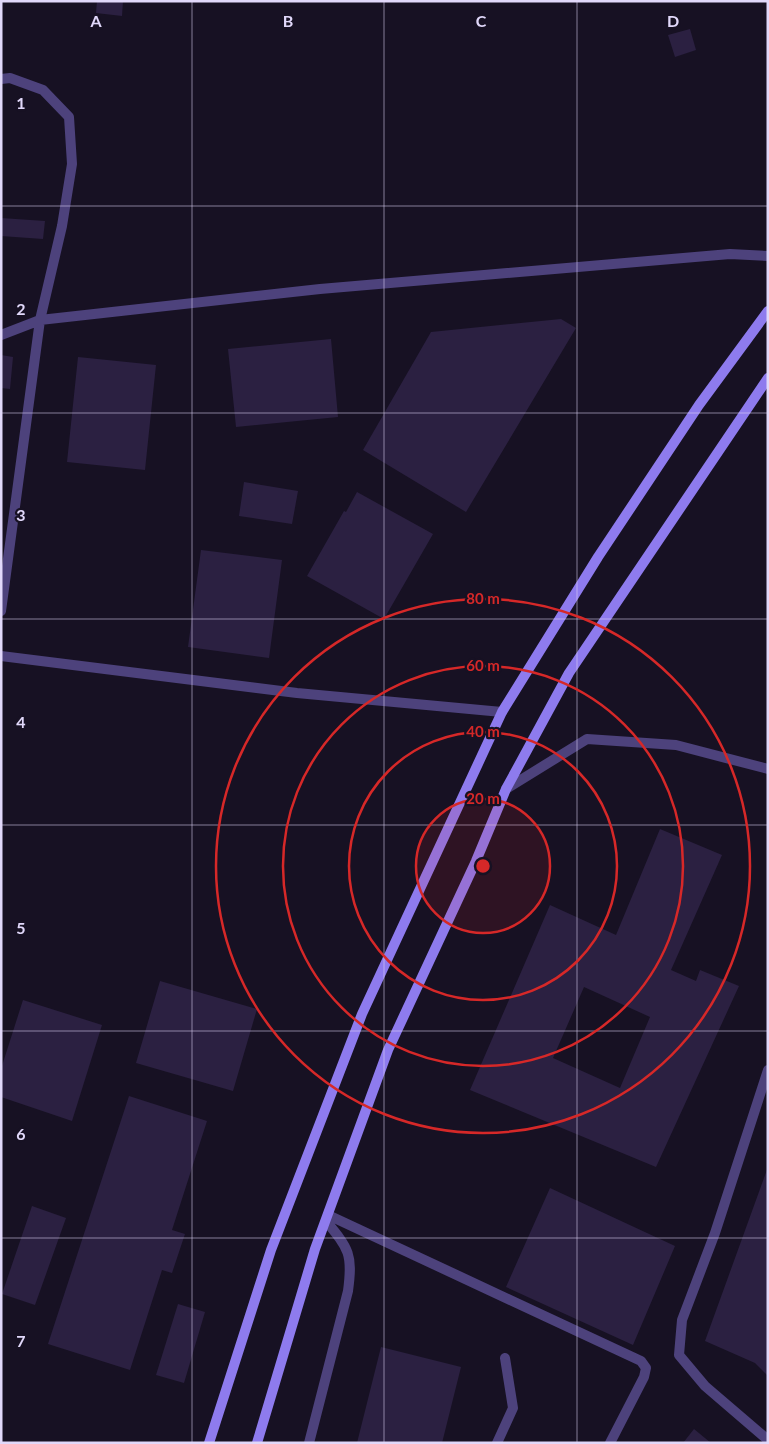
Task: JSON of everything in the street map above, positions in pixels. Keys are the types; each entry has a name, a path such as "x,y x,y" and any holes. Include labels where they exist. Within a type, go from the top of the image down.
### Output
{"main road":[{"path":"209,1443 271,1250 362,1014 502,712 603,548 699,405 768,311"},
{"path":"258,1443 327,1218 388,1050 476,861 506,790 569,673 768,378"}],"street":[{"path":"1,79 10,78 43,90 69,117 72,164 62,226 40,320 1,611"},
{"path":"1,335 40,320 339,287 730,254 768,256"},
{"path":"1,656 297,693 502,712"},
{"path":"506,790 587,738 676,745 768,769"},
{"path":"768,1070 718,1224 682,1320 679,1355 705,1386 768,1440"},
{"path":"309,1443 348,1291 351,1267 346,1246 327,1218"},
{"path":"327,1218 641,1361 646,1368 644,1376 610,1443"},
{"path":"497,1443 513,1408 505,1358"}],"building":[{"path":"97,1 123,1 122,16 96,13"},
{"path":"690,29 696,50 675,57 668,35"},
{"path":"1,218 45,221 43,239 1,236"},
{"path":"561,319 576,328 466,512 363,450 431,332"},
{"path":"331,339 338,417 236,427 228,349"},
{"path":"1,355 13,357 10,389 1,388"},
{"path":"78,357 156,365 145,470 67,462"},
{"path":"244,482 298,491 292,524 239,516"},
{"path":"357,492 433,534 384,619 307,576"},
{"path":"201,550 282,560 269,658 188,647"},
{"path":"660,829 722,855 671,970 696,981 700,970 739,986 656,1167 470,1090 550,905 616,935","holes":["584,987 650,1017 620,1088 553,1058"]},
{"path":"160,981 257,1009 233,1091 136,1063"},
{"path":"23,1000 102,1025 72,1121 1,1097 1,1069"},
{"path":"129,1096 207,1121 172,1230 185,1234 172,1273 162,1270 130,1370 48,1344"},
{"path":"768,1167 768,1376 755,1363 705,1341"},
{"path":"550,1188 675,1246 633,1345 506,1287"},
{"path":"32,1206 66,1218 35,1305 2,1294"},
{"path":"178,1304 205,1312 184,1383 156,1375"},
{"path":"381,1347 461,1367 442,1443 357,1443"},
{"path":"694,1429 711,1443 683,1443"}]}
